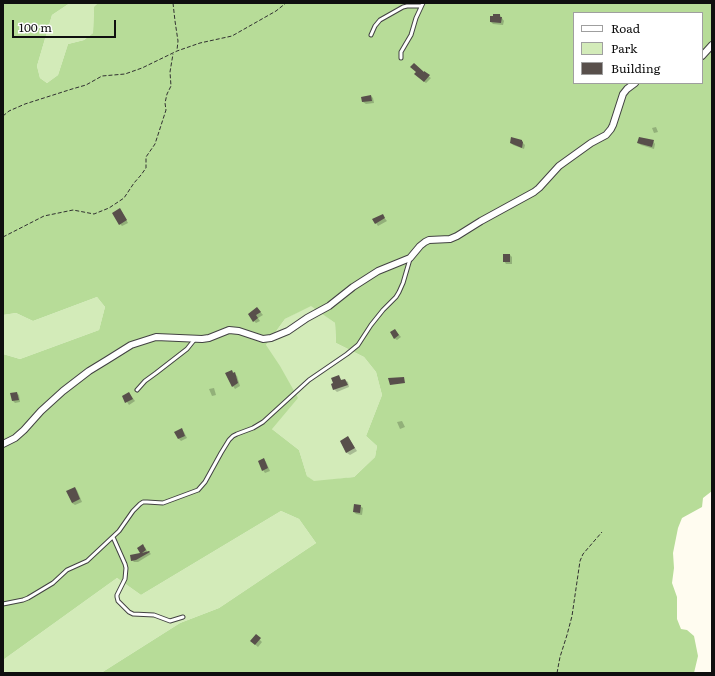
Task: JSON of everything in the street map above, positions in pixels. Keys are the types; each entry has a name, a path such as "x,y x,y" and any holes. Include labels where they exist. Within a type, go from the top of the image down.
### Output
{"street":[{"path":"703,55 712,45"},
{"path":"3,444 24,430 63,390 88,371 128,346 156,337 195,339 209,338 228,330 239,331 267,340 276,337 329,306 353,287 378,271 410,258 425,242 429,240 456,236 518,201 539,188 559,166 591,143 606,135 613,125 623,94 634,84"}],"lane":[{"path":"371,35 375,26 380,20 400,8 422,4 411,35 401,52 400,58"},
{"path":"3,604 23,600 46,588 67,570 87,561 123,526 133,511 143,502 163,503 198,490 205,482 221,453 233,436 258,426 309,380 358,345 371,325 399,292 410,258"},
{"path":"137,390 156,372 187,349 195,339"},
{"path":"112,537 126,568 125,579 116,597 118,601 133,614 154,615 170,620 183,617"}],"path":[{"path":"173,3 178,41 177,51"},
{"path":"3,116 9,111 25,104 86,85 102,76 125,74 142,68 177,51 200,43 232,36 276,11 286,3"},
{"path":"3,237 44,216 73,210 94,214 110,208 124,198 134,183 142,175 146,168 146,157 155,144 166,110 165,103 167,94 171,86 170,72 173,53"},
{"path":"557,673 572,616 580,560 583,554 602,532"}],"green space":[{"path":"3,3 70,3 52,15 37,66 40,78 47,83 58,75 68,44 84,40 93,33 94,7 98,3 712,3 712,491 703,498 702,507 682,518 678,528 673,553 674,568 672,583 677,597 677,619 681,629 687,630 694,636 698,656 694,673 101,673 180,623 219,608 316,543 299,519 281,511 141,595 117,578 3,660 3,354 20,359 99,330 105,307 97,297 33,321 16,313 3,315","holes":["311,306 335,323 336,343 364,357 376,372 382,395 366,436 377,446 375,457 354,477 314,481 307,476 299,450 272,429 298,398 266,345 285,319"]},
{"path":"70,3 98,3 94,8 93,33 84,40 68,44 58,75 47,83 40,78 37,66 52,15"},
{"path":"97,297 105,307 99,330 20,359 3,354 3,315 16,313 33,321"},
{"path":"311,305 335,323 336,343 364,357 376,372 382,395 366,436 377,446 375,457 354,477 314,482 307,476 299,450 272,429 266,345 285,319"},
{"path":"281,511 299,519 316,543 219,608 180,623 101,673 3,673 3,660 117,578 141,595"}],"building":[{"path":"493,14 500,14 500,17 502,17 501,23 490,22 490,16 493,16"},
{"path":"414,63 430,75 424,82 414,74 416,72 410,67"},
{"path":"371,95 372,101 362,102 361,97"},
{"path":"511,137 522,140 522,148 510,143"},
{"path":"639,137 654,140 652,147 637,143"},
{"path":"120,208 127,220 119,225 112,213"},
{"path":"383,214 385,218 375,224 372,219"},
{"path":"503,254 510,254 510,262 503,262"},
{"path":"257,307 261,312 256,315 258,318 253,322 248,314"},
{"path":"395,329 399,335 394,339 390,332"},
{"path":"232,370 233,373 235,372 238,383 232,387 225,373"},
{"path":"339,375 341,380 345,379 348,385 333,390 331,378"},
{"path":"404,377 405,383 390,385 388,378"},
{"path":"17,392 19,400 12,401 10,393"},
{"path":"129,392 133,399 125,403 122,396"},
{"path":"182,428 185,436 178,439 174,432"},
{"path":"348,436 355,448 346,453 340,441"},
{"path":"264,458 268,468 262,471 258,461"},
{"path":"75,487 80,499 72,503 66,491"},
{"path":"354,504 361,505 360,513 353,512"},
{"path":"143,544 146,550 142,553 150,552 136,560 131,561 130,555 140,553 137,548"},
{"path":"256,634 261,638 255,645 250,641"}]}
